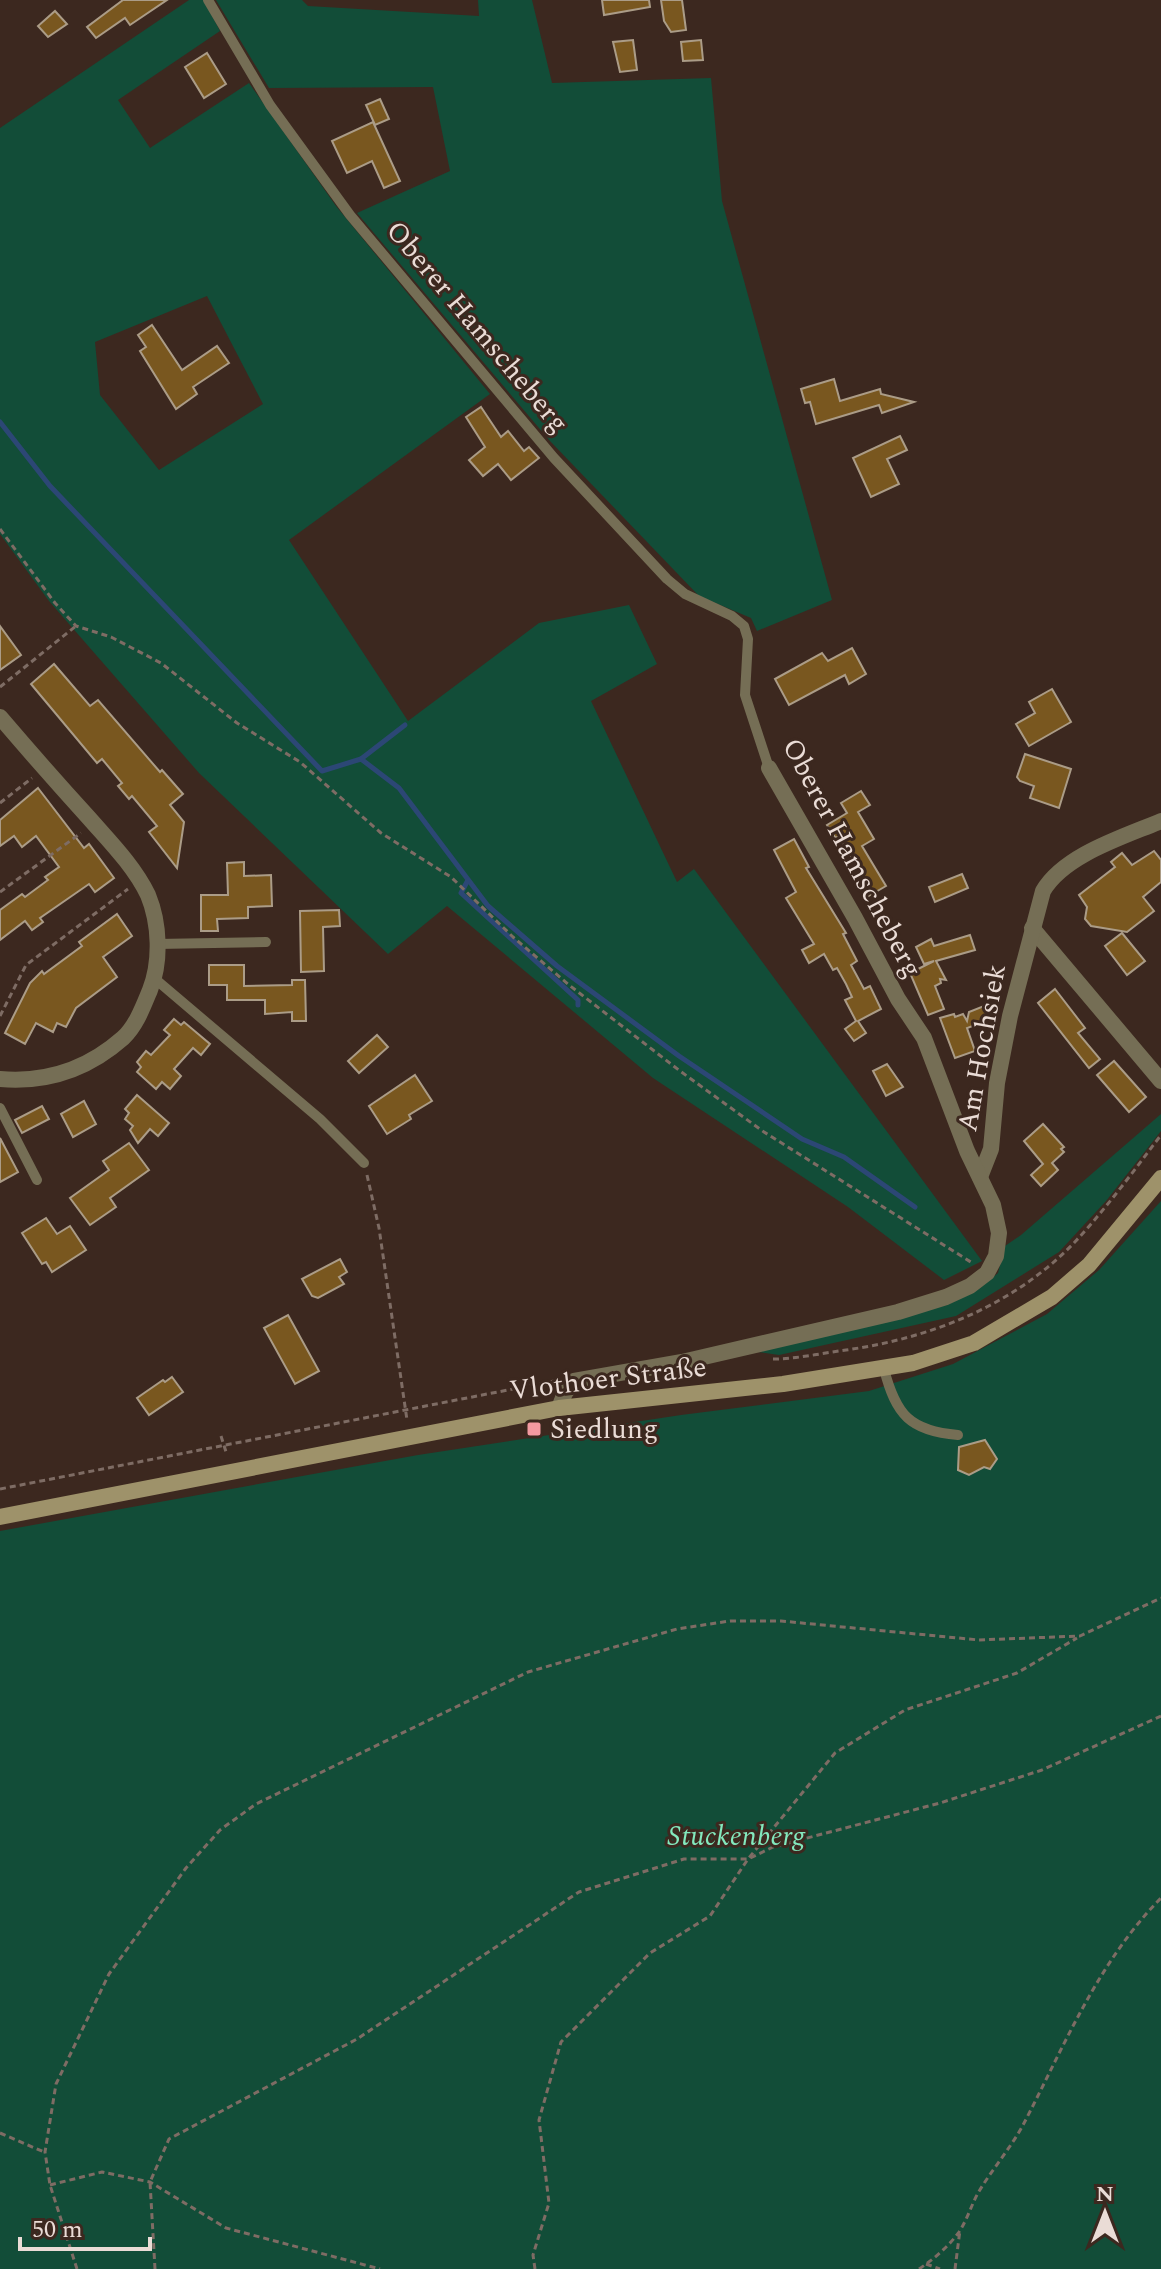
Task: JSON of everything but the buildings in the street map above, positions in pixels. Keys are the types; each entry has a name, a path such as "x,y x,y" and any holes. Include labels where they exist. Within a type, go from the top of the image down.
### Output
{"main road":[{"name":"Vlothoer Straße","path":"0,1517 559,1408 783,1384 913,1363 974,1343 1052,1297 1089,1265 1161,1178"}],"street":[{"path":"0,717 124,858 148,897 157,944 154,978 144,1004 129,1032 107,1052 87,1064 50,1077 0,1079"},
{"name":"Oberer Hamscheberg","path":"769,768 898,999 924,1038 967,1151 993,1205 999,1233 996,1256 987,1273"},
{"name":"Am Hochsiek","path":"980,1177 991,1149 997,1083 1010,1016 1043,891 1052,876 1068,863 1161,821"},
{"name":"Am Hochsiek","path":"1032,928 1161,1081"},
{"path":"559,1408 574,1381 682,1362 898,1312 946,1297 970,1286 987,1273"}],"lane":[{"name":"Oberer Hamscheberg","path":"208,0 270,105 350,215 554,458 667,579 685,594 732,616 744,626 748,639 745,695 769,768"},
{"path":"157,944 266,942"},
{"path":"154,978 320,1119 364,1163"},
{"path":"0,1108 37,1180"},
{"path":"884,1369 893,1400 903,1415 917,1426 935,1433 958,1435"}],"path":[{"path":"0,529 76,626 111,637 161,663 237,723 300,762 381,833 451,877 513,937 569,985 680,1071 764,1132 987,1273"},
{"path":"0,687 76,626"},
{"path":"0,803 45,769"},
{"path":"0,892 93,824"},
{"path":"0,1016 26,965 139,880"},
{"path":"364,1163 379,1228 405,1409"},
{"path":"0,1489 544,1381 574,1381"},
{"path":"221,1436 226,1445"},
{"path":"535,2269 533,2255 549,2203 539,2120 561,2042 650,1953 710,1916 748,1859 835,1753 905,1710 1017,1673 1080,1636 1161,1598"},
{"path":"77,2269 50,2185 45,2152 56,2084 109,1974 194,1858 220,1830 269,1798 528,1672 677,1629 730,1621 781,1621 979,1640 1080,1636"},
{"path":"155,2269 150,2182 169,2139 357,2039 579,1892 684,1859 748,1859 773,1847 940,1803 1042,1770 1161,1716"},
{"path":"955,2269 960,2230 977,2195 1020,2130 1088,1995 1112,1957 1161,1898"},
{"path":"0,2133 45,2152"},
{"path":"50,2185 102,2172 150,2182 226,2228 380,2269"},
{"path":"919,2269 960,2230"},
{"path":"926,2264 940,2269"}],"green space":[{"path":"189,0 204,0 220,31 118,100 150,148 249,83 336,206 490,394 289,540 408,721 539,623 629,605 657,664 591,701 677,882 694,869 982,1261 944,1280 848,1207 653,1078 447,906 388,954 199,773 49,601 0,534 0,128","holes":["207,296 263,404 159,470 100,395 95,342"]},
{"path":"216,0 302,0 308,6 479,16 478,0 532,0 552,83 711,78 722,201 832,600 757,631 751,618 699,596 550,441 357,213 450,171 433,87 269,88"},
{"path":"1161,1114 1161,1131 1106,1201 1059,1252 956,1316 779,1355 751,1351 947,1305 979,1289 998,1273 1005,1246"},
{"name":"Stuckenberg","path":"1161,1201 1161,2269 0,2269 0,1531 418,1455 681,1415 869,1391 953,1364 1047,1314 1099,1270"}],"waterway":[{"path":"0,422 50,486 322,771 361,759 399,788 488,906 557,966 679,1056 802,1139 844,1157 915,1207"},
{"path":"361,759 405,725"},
{"path":"468,880 461,893 578,1000 578,1005"}],"place":[{"name":"Siedlung","path":"534,1429"}]}
